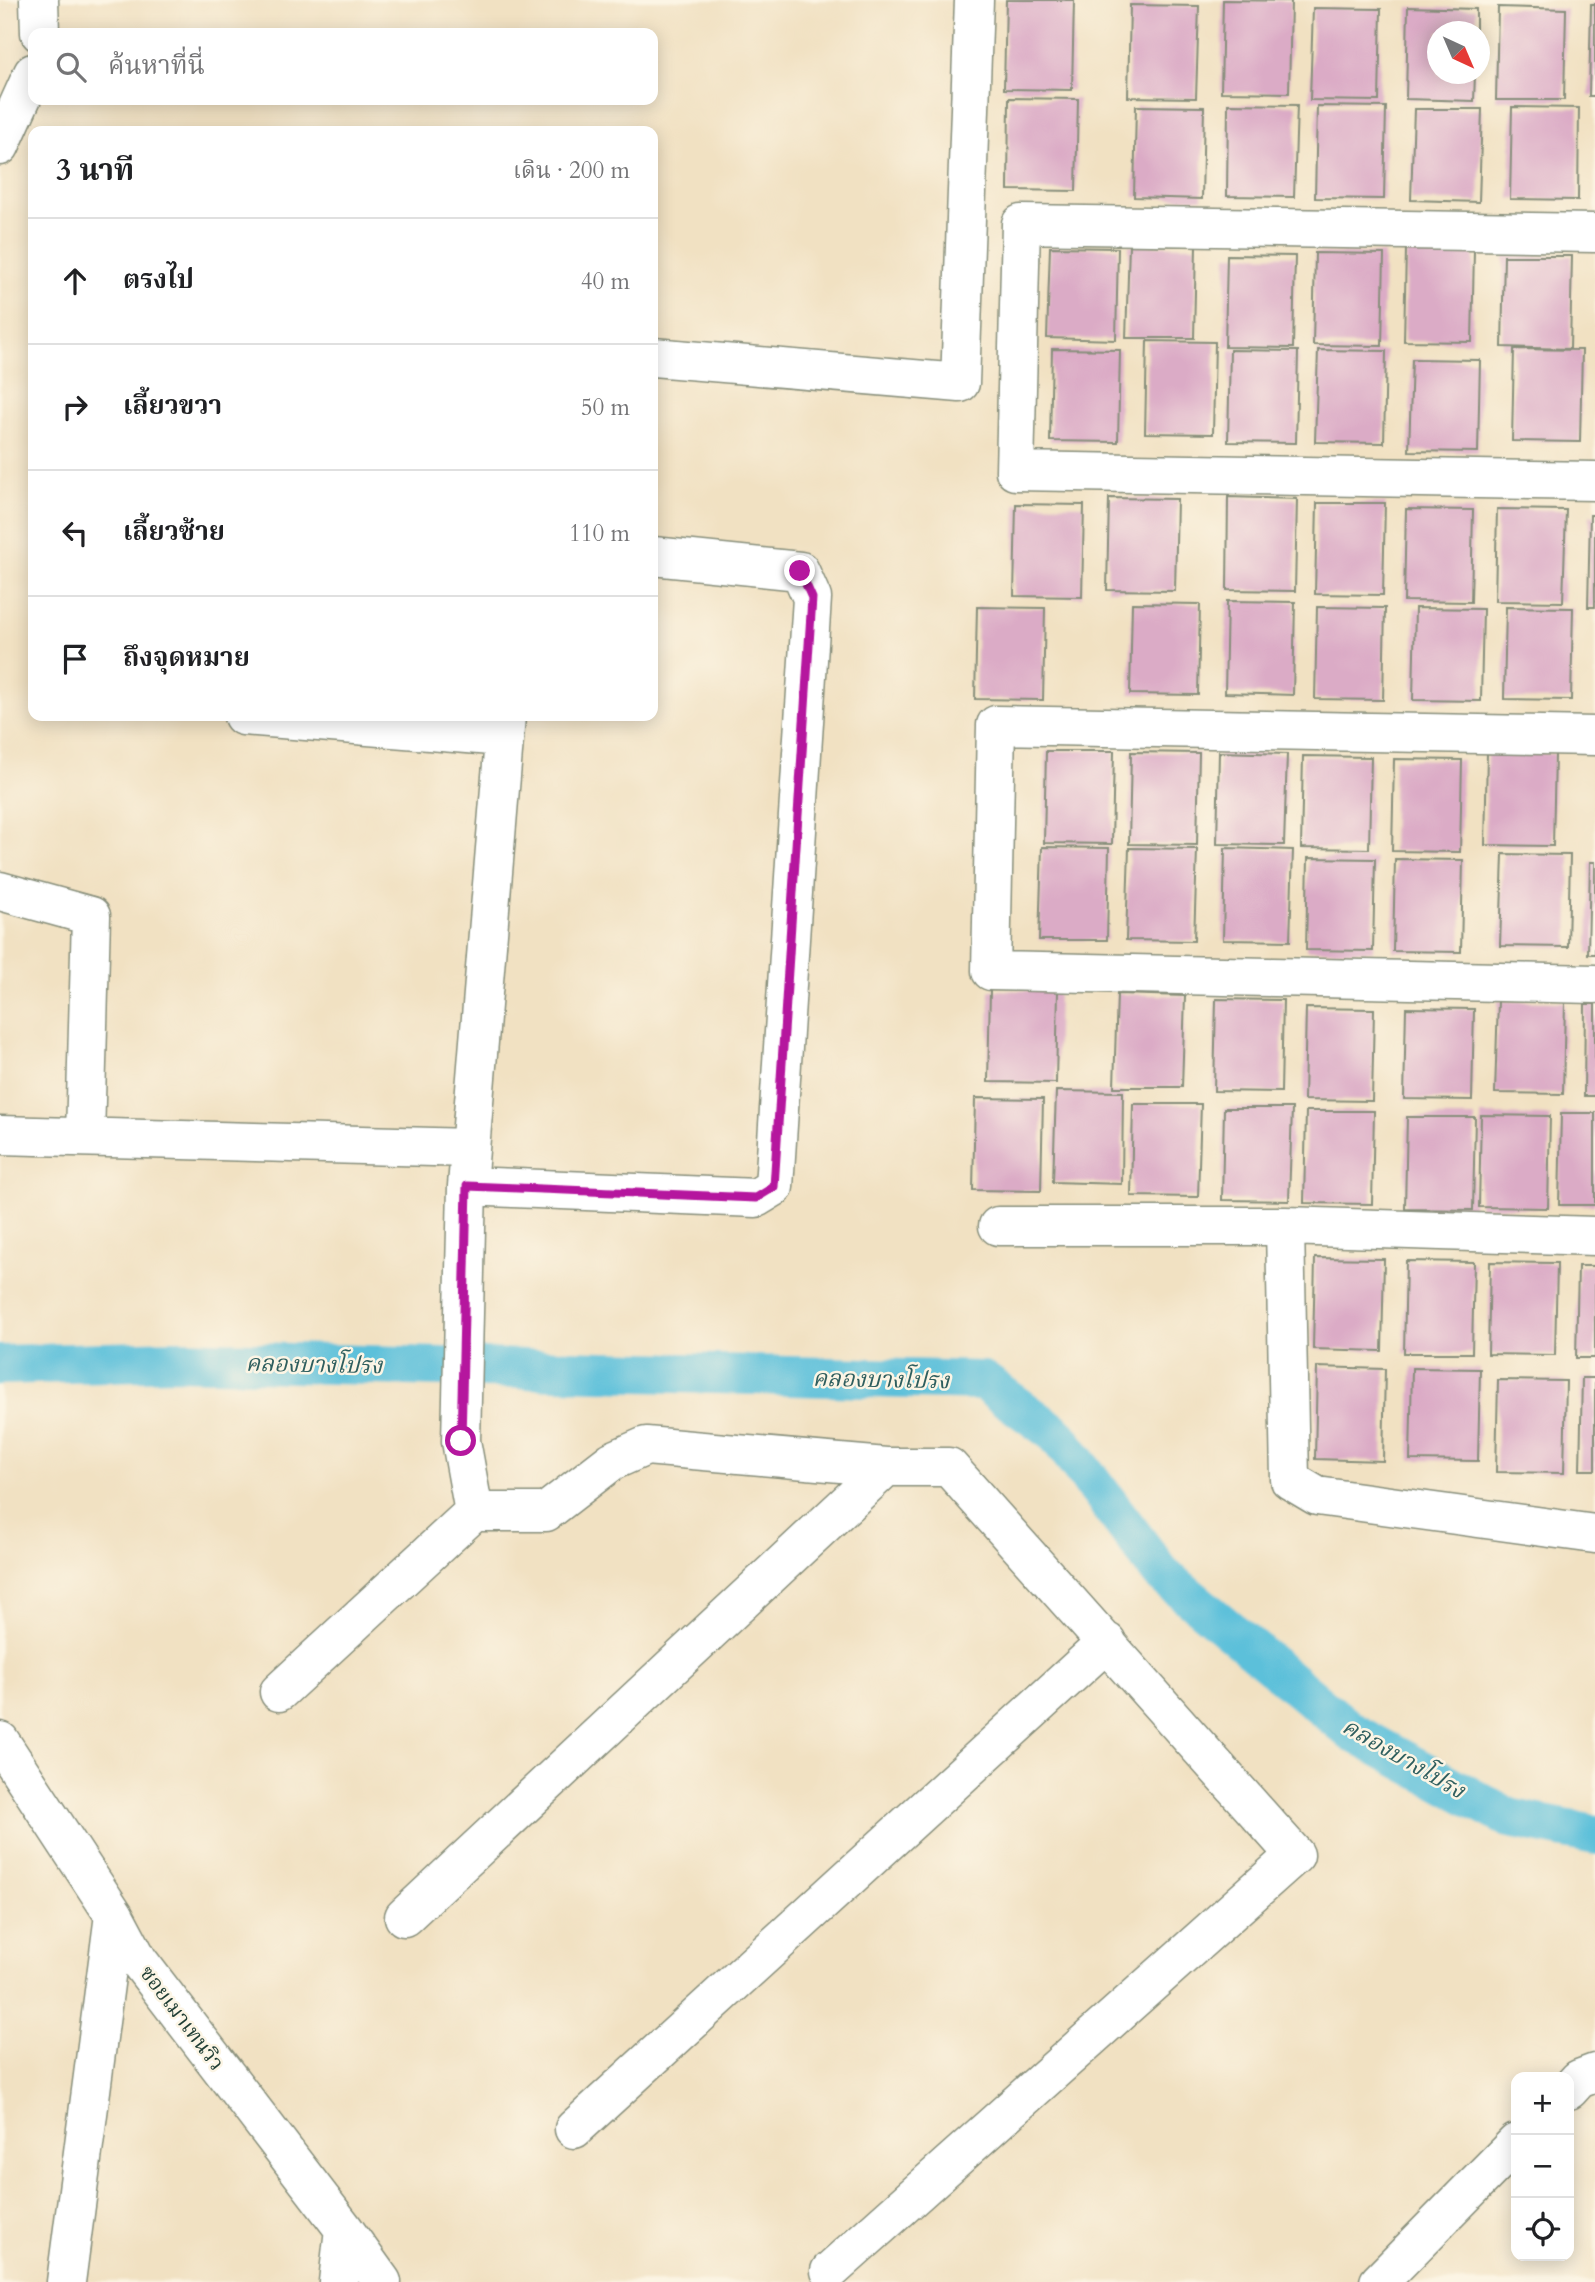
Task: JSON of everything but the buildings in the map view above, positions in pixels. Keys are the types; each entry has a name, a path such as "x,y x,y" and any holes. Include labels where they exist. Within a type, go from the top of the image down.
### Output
{"street":[{"path":"39,0 40,28"},
{"path":"658,358 960,383 974,0"},
{"path":"0,146 28,84"},
{"path":"1595,233 1021,224 1015,471 1595,481"},
{"path":"467,1186 756,1198 774,1187 812,598 800,571 658,557"},
{"path":"374,721 505,726 467,1186 461,1441 474,1512"},
{"path":"1595,736 996,725 992,971 1595,984"},
{"path":"0,891 91,916 85,1137"},
{"path":"0,1135 469,1148"},
{"path":"999,1226 1285,1226 1595,1236"},
{"path":"1285,1226 1290,1480 1317,1496 1595,1534"},
{"path":"279,1692 474,1512 546,1511 612,1461 646,1446 886,1467 949,1467 1295,1855 830,2271"},
{"path":"404,1917 886,1467"},
{"path":"574,2129 1107,1643"},
{"name":"ซอยเมาเทนวิว","path":"0,1741 114,1915 138,1960 382,2282"},
{"path":"66,2282 114,1915"},
{"path":"1574,2084 1579,2079 1595,2073"},
{"path":"1380,2282 1511,2148"},
{"path":"338,2282 344,2229"}],"waterway":[{"name":"คลองบางโปรง","path":"0,1365 177,1360 983,1381 1056,1434 1161,1573 1352,1732 1509,1818 1595,1835"}],"route":[{"path":"461,1441 467,1186 756,1198 774,1187 812,598 800,571"}]}
